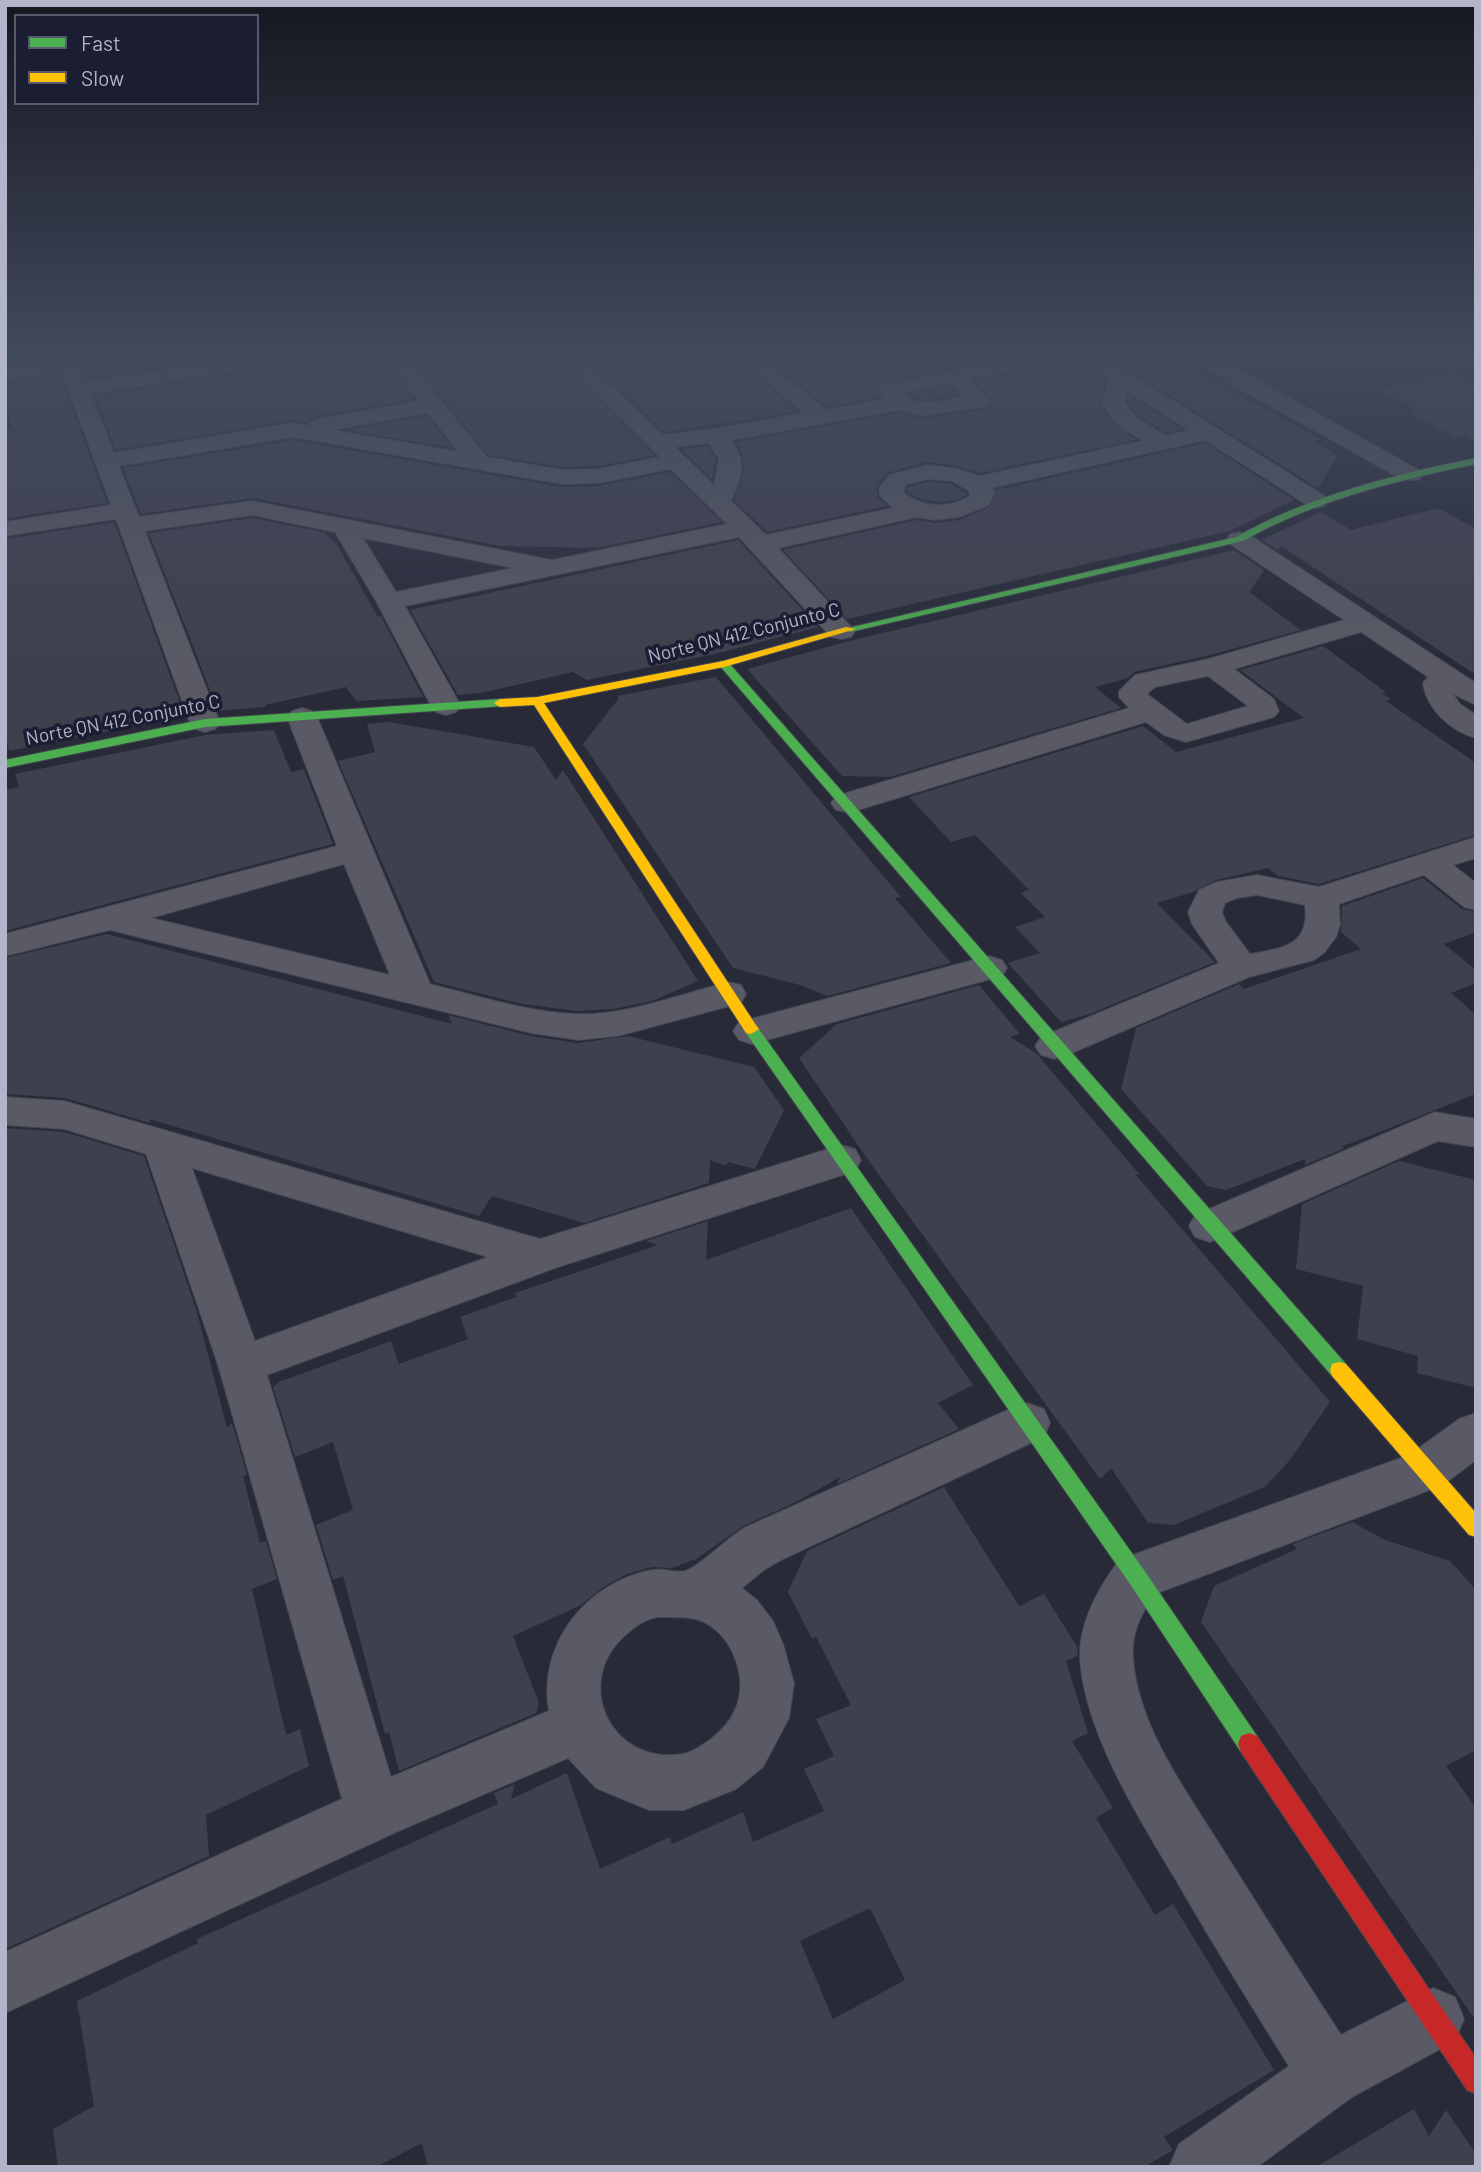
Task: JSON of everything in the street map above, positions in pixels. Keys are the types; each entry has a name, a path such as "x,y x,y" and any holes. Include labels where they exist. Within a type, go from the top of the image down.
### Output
{"street":[{"path":"111,459 107,460 205,723"},
{"path":"459,459 535,473 578,477 598,476 676,461 753,536 841,631"},
{"path":"477,459 480,463"},
{"path":"718,502 732,467 731,459"},
{"path":"977,484 1085,459"},
{"path":"1251,459 1317,501"},
{"path":"1383,459 1411,475"},
{"name":"Norte QN 412 Conjunto C","path":"5,764 205,723 537,701 724,664 841,631 1239,539 1259,525 1317,501 1411,475 1476,461"},
{"path":"389,601 552,568 916,510 944,512 971,508 981,500 983,492 977,484 964,477 937,473 911,475 897,480 891,488 892,496 900,504 916,510"},
{"path":"5,529 252,508 343,524 552,568"},
{"path":"343,524 389,601 446,706"},
{"path":"1239,539 1476,696"},
{"path":"1213,666 1264,705 1264,711 1186,733 1174,729 1133,697 1133,691 1145,681 1213,666 1364,623"},
{"path":"724,664 847,803 1210,1226 1476,1528"},
{"path":"1437,671 1437,694 1442,703 1476,729"},
{"path":"537,701 752,1031 1137,1577 1476,2081"},
{"path":"847,803 1149,712"},
{"path":"302,718 415,991"},
{"path":"1241,967 1209,924 1205,912 1211,897 1229,889 1256,885 1321,898 1476,847"},
{"path":"5,945 110,919 355,851"},
{"path":"1429,863 1476,900"},
{"path":"1054,1046 1241,967 1293,956 1312,947 1323,924 1321,898"},
{"path":"110,919 531,1021 578,1027 618,1023 728,993"},
{"path":"752,1031 989,968"},
{"path":"1210,1226 1476,1110"},
{"path":"5,1111 64,1115 540,1256"},
{"path":"1435,1126 1476,1133"},
{"path":"163,1144 241,1365 374,1813"},
{"path":"241,1365 540,1256 841,1160"},
{"path":"693,1594 752,1550 1027,1423"},
{"path":"1330,2076 1154,1788 1125,1730 1107,1669 1108,1633 1119,1601 1137,1577 1426,1470 1476,1433"},
{"path":"652,1594 693,1594 724,1606 750,1629 765,1660 768,1695 757,1730 734,1759 702,1778 664,1785 628,1777 599,1756 579,1726 573,1684 586,1643 613,1611 652,1594"},
{"path":"5,1983 374,1813 579,1726"},
{"path":"1202,2167 1330,2076 1433,2019"}],"building":[{"path":"5,459 91,459 107,503 5,519"},
{"path":"175,459 404,459 562,487 598,486 670,472 722,522 598,548 501,546 253,498 141,514 123,468"},
{"path":"515,459 632,459 598,466 562,467"},
{"path":"691,459 716,459 712,480"},
{"path":"743,459 1044,459 980,473 958,466 927,462 887,473 876,488 878,498 887,506 767,532 734,500 744,470"},
{"path":"1133,459 1231,459 1294,500 1230,531 847,619 783,550 917,520 935,523 959,520 990,507 997,490"},
{"path":"1272,459 1336,459 1318,488"},
{"path":"928,482 951,484 967,495 953,501 936,502 907,492 907,487"},
{"path":"1438,508 1476,529 1476,675 1281,546 1278,550 1261,540 1321,512 1351,530"},
{"path":"252,518 324,532 337,545 378,617 381,616 423,697 356,701 346,687 265,705 266,707 218,711 149,533"},
{"path":"114,522 185,716 9,751 5,736 5,539"},
{"path":"738,540 818,627 719,653 587,680 573,672 481,693 458,695 410,610"},
{"path":"1234,550 1264,570 1249,592 1301,630 1207,656 1134,672 1128,678 1095,687 1121,708 890,777 842,776 747,669 849,641"},
{"path":"1323,646 1386,692 1382,693 1391,699 1386,701 1476,763 1476,835 1319,884 1278,876 1268,868 1216,880 1193,892 1157,903 1215,962 1090,1014 1061,1022 1008,963 1040,953 1015,927 1045,917 1021,893 1029,890 975,835 951,842 909,797 1143,726 1176,752 1304,718 1240,670"},
{"path":"716,677 901,897 895,898 951,963 827,996 800,985 733,968 583,744 619,698 617,696"},
{"path":"389,722 534,747 556,780 563,770 698,981 652,1001 614,1009 577,1011 522,1004 434,982 338,761 375,752 367,724"},
{"path":"274,730 291,772 304,769 333,844 5,931 5,790 19,787 15,774 205,735"},
{"path":"1423,878 1462,909 1476,912 1476,932 1444,944 1476,970 1476,983 1451,993 1476,1015 1476,1094 1341,1147 1345,1148 1305,1165 1305,1159 1226,1190 1207,1186 1121,1089 1136,1028 1239,984 1244,989 1361,949 1341,932 1342,906"},
{"path":"107,934 452,1024 448,1015 531,1036 578,1043 628,1036 754,1067 784,1110 755,1169 728,1162 726,1166 710,1160 709,1183 584,1223 492,1196 479,1216 149,1119 150,1123 65,1098 5,1094 5,958"},
{"path":"979,985 1020,1034 1010,1037 1036,1053 1140,1175 1135,1174 1330,1402 1289,1461 1265,1487 1174,1525 1148,1523 1111,1468 1100,1479 866,1157 799,1058 837,1024"},
{"path":"5,1128 64,1132 144,1156 197,1312 227,1428 232,1423 247,1475 243,1476 260,1543 266,1541 277,1579 252,1589 286,1735 300,1729 309,1766 206,1815 209,1856 5,1949"},
{"path":"1399,1161 1476,1180 1476,1388 1417,1373 1418,1356 1357,1339 1363,1286 1296,1269 1302,1204"},
{"path":"851,1208 973,1385 938,1403 959,1429 837,1484 840,1477 796,1502 745,1525 696,1559 672,1568 652,1567 627,1574 605,1586 581,1605 513,1636 539,1703 536,1713 399,1771 389,1732 385,1734 343,1576 333,1580 316,1525 353,1510 333,1442 295,1457 273,1387 279,1382 391,1341 399,1364 468,1339 460,1317 516,1297 515,1293 658,1245 646,1241 708,1221 706,1260"},
{"path":"944,1487 1019,1606 1044,1594 1078,1648 1077,1656 1066,1661 1088,1733 1072,1741 1113,1808 1096,1818 1155,1915 1173,1904 1274,2070 1164,2137 1173,2150 1144,2167 428,2167 422,2143 376,2167 58,2167 53,2129 94,2106 77,2001 198,1943 197,1939 498,1804 494,1793 515,1784 511,1799 567,1773 600,1869 670,1837 672,1844 743,1812 753,1842 824,1811 804,1769 834,1756 816,1719 851,1705 816,1637 812,1639 788,1592 807,1551","holes":["870,1908 905,1980 833,2019 800,1941"]},
{"path":"1352,1522 1385,1540 1450,1561 1476,1590 1476,1750 1446,1766 1476,1808 1476,2021 1201,1622 1214,1586 1297,1549 1293,1544"},
{"path":"1414,2109 1429,2136 1446,2110 1476,2154 1476,2167 1316,2167"}],"traffic: fast":[{"path":"850,629 1239,539 1267,523 1324,499 1384,481 1476,461"},
{"path":"724,664 1339,1370"},
{"path":"5,764 205,723 500,703"},
{"path":"751,1029 1137,1577 1249,1744"}],"traffic: slow":[{"path":"500,703 537,701 724,664 850,629"},
{"path":"537,701 751,1029"},
{"path":"1339,1370 1476,1528"}],"traffic: jam":[{"path":"1249,1744 1476,2081"}]}
